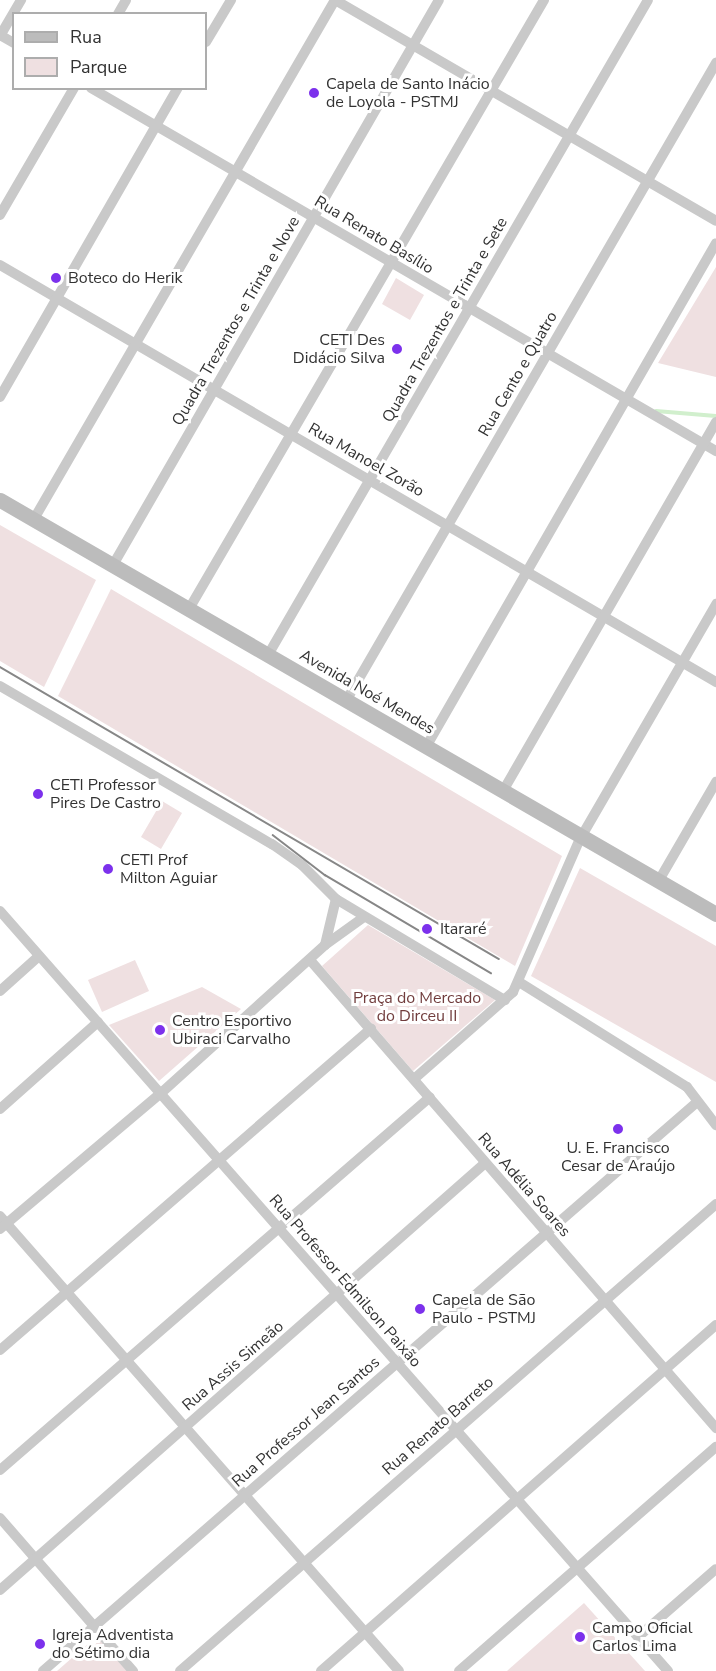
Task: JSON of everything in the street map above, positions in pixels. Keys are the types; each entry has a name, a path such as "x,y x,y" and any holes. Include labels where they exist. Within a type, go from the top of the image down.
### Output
{"main road":[{"name":"Avenida Noé Mendes","path":"0,500 503,791 580,838 716,914"}],"street":[{"path":"207,40 231,0"},
{"path":"34,519 335,0 716,221"},
{"name":"Quadra Trezentos e Trinta e Nove","path":"114,565 439,0"},
{"path":"189,609 544,0"},
{"name":"Quadra Trezentos e Trinta e Sete","path":"268,655 648,0"},
{"path":"0,36 12,15"},
{"name":"Rua Cento e Quatro","path":"346,701 716,63"},
{"path":"0,215 73,90"},
{"name":"Rua Renato Basílio","path":"94,90 716,451"},
{"path":"0,397 177,90"},
{"path":"426,747 716,243"},
{"name":"Rua Manoel Zorão","path":"0,265 716,682"},
{"path":"503,791 716,422"},
{"path":"414,1079 505,1000 519,982 580,838 716,604"},
{"path":"0,686 273,844 302,865 336,899 505,1000"},
{"path":"658,882 716,782"},
{"path":"326,945 336,899"},
{"name":"Rua Professor Edmilson Paixão","path":"0,911 668,1671"},
{"path":"364,916 326,945 160,1094 2,1223 67,1292 399,1671"},
{"path":"0,991 39,956"},
{"name":"Rua Adélia Soares","path":"310,960 430,1097 484,1164 716,1428"},
{"path":"519,982 691,1090 697,1102 716,1125"},
{"path":"0,1109 98,1022"},
{"path":"0,1350 371,1029"},
{"path":"0,1470 430,1097"},
{"name":"Rua Professor Jean Santos","path":"44,1671 697,1102"},
{"name":"Rua Assis Simeão","path":"0,1590 484,1164"},
{"name":"Rua Renato Barreto","path":"180,1671 716,1204"},
{"path":"321,1671 716,1325"},
{"path":"459,1671 716,1446"},
{"path":"0,1518 133,1671"},
{"path":"638,1637 716,1569"}],"green space":[{"path":"716,267 716,377 658,363"},
{"path":"396,278 424,295 410,320 382,304"},
{"path":"0,525 96,580 44,687 0,661"},
{"path":"111,589 562,856 515,966 58,696"},
{"path":"162,801 182,813 161,849 141,837"},
{"path":"580,868 716,946 716,1082 531,976"},
{"name":"Praça do Mercado do Dirceu II","path":"368,925 495,1000 413,1071 322,966"},
{"path":"135,960 149,991 102,1012 88,980"},
{"path":"202,987 241,1009 159,1081 109,1025"},
{"name":"Campo Oficial Carlos Lima","path":"584,1603 645,1671 507,1671"},
{"path":"97,1636 127,1671 57,1671"}],"waterway":[{"path":"656,411 716,416"}],"tram line":[{"path":"0,667 499,959"},
{"path":"273,835 325,875 491,973"}],"place":[{"name":"Capela de Santo Inácio de Loyola - PSTMJ","path":"314,93"},
{"name":"Boteco do Herik","path":"56,278"},
{"name":"CETI Des Didácio Silva","path":"397,349"},
{"name":"CETI Professor Pires De Castro","path":"38,794"},
{"name":"CETI Prof Milton Aguiar","path":"108,869"},
{"name":"Itararé","path":"427,929"},
{"name":"Centro Esportivo Ubiraci Carvalho","path":"160,1030"},
{"name":"U. E. Francisco Cesar de Araújo","path":"618,1129"},
{"name":"Capela de São Paulo - PSTMJ","path":"420,1309"},
{"name":"Campo Oficial Carlos Lima","path":"580,1637"},
{"name":"Igreja Adventista do Sétimo dia","path":"40,1644"}]}
